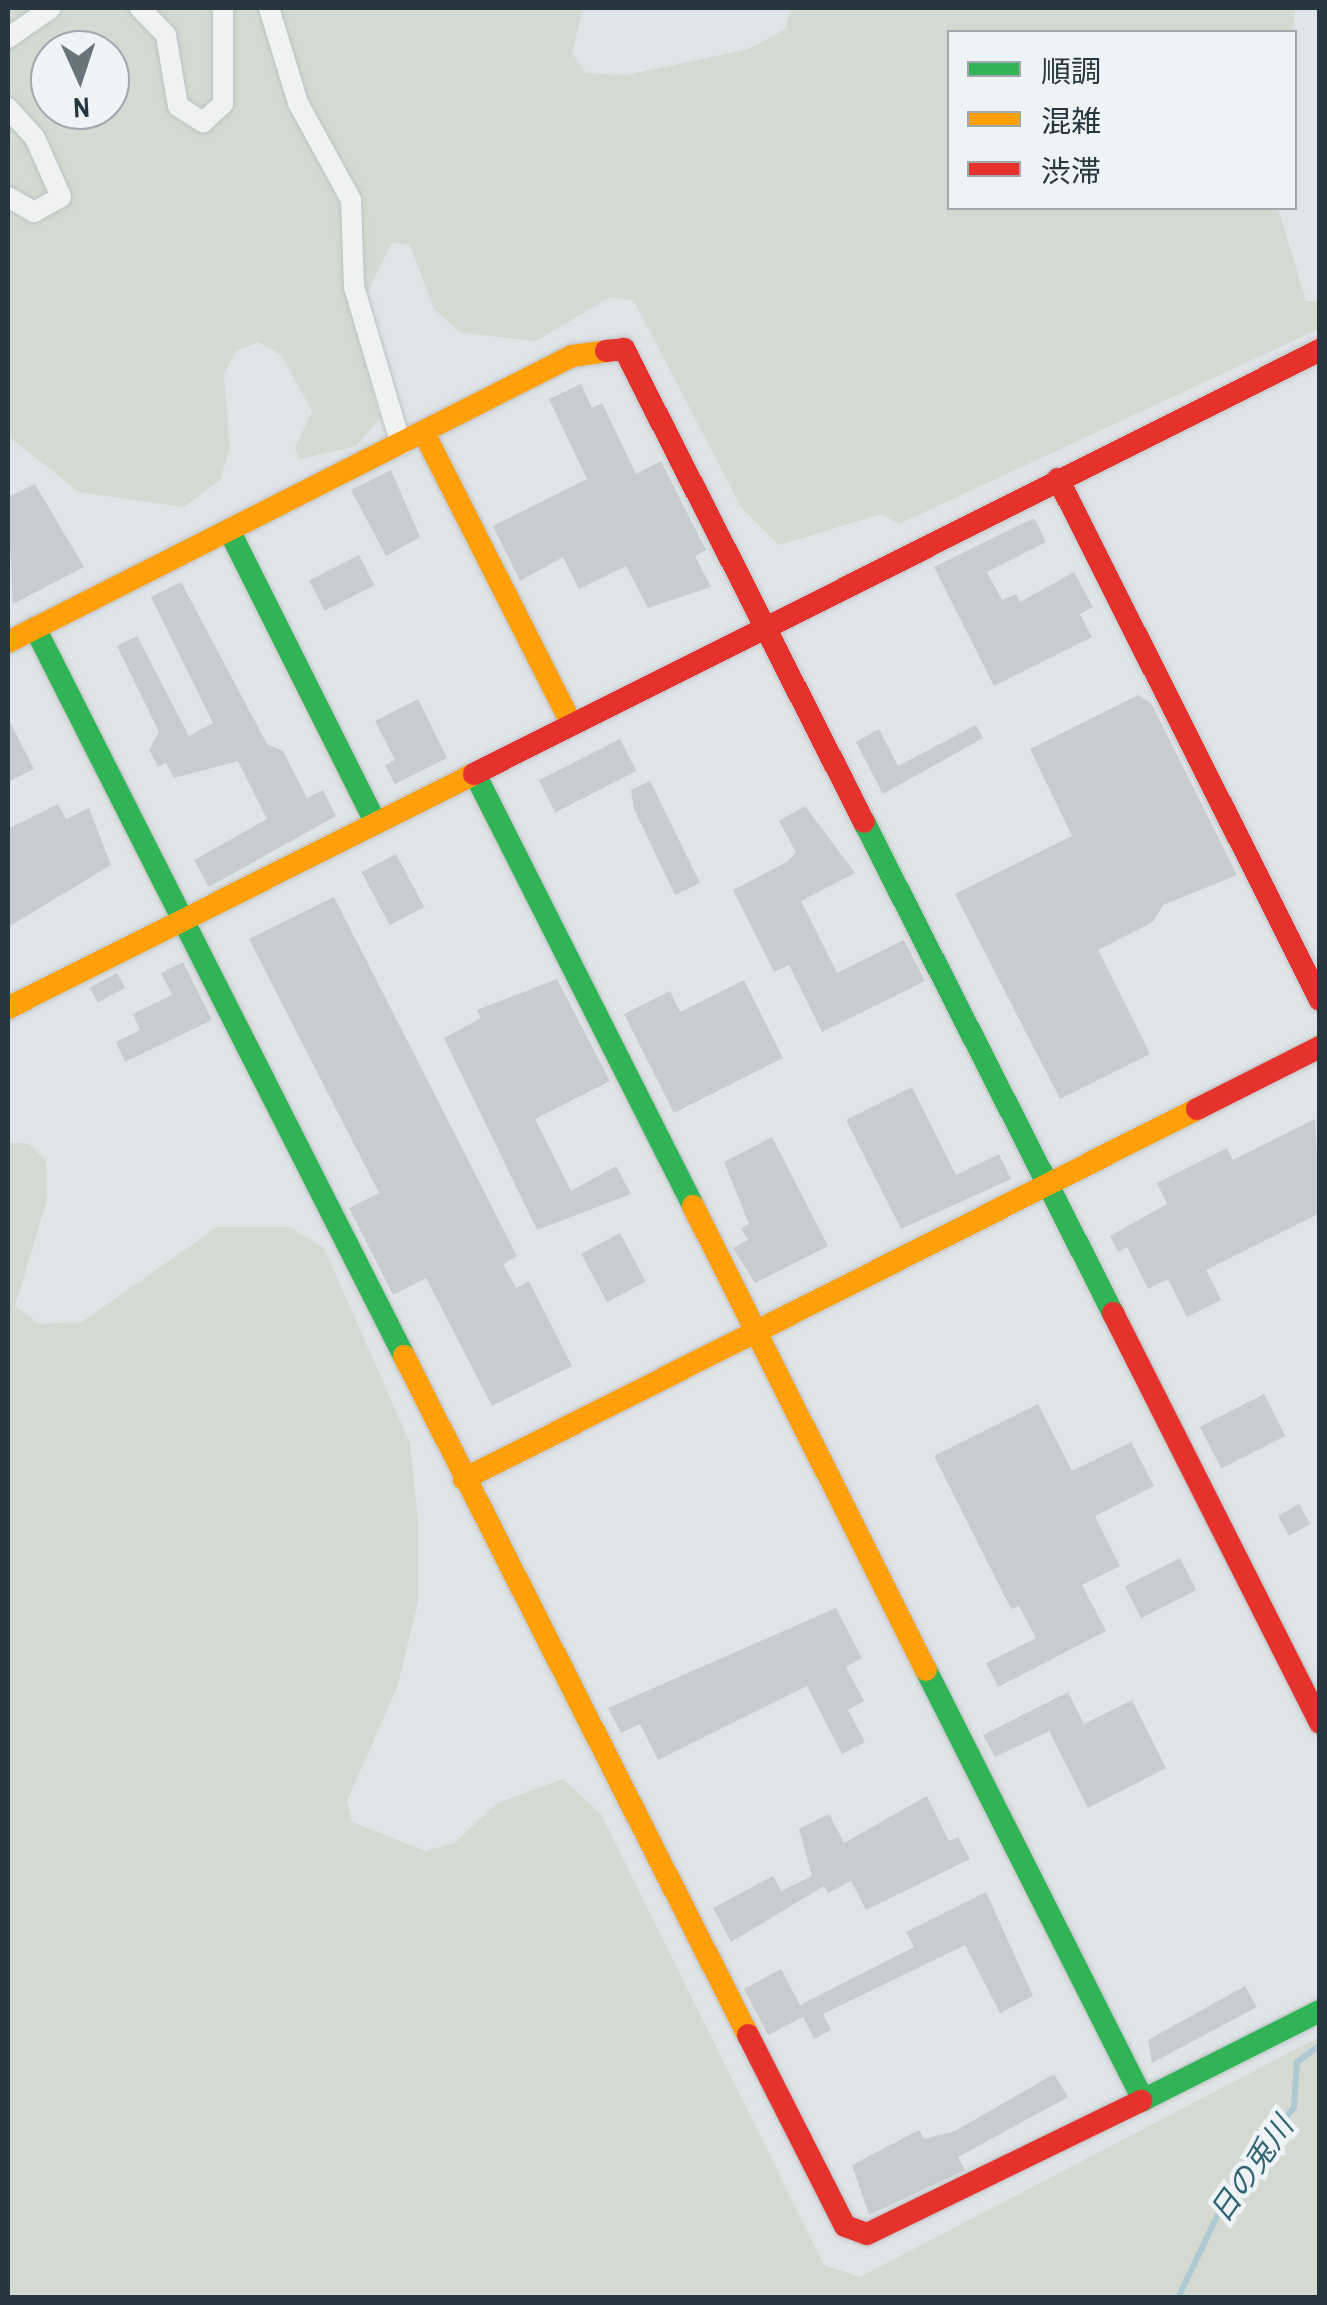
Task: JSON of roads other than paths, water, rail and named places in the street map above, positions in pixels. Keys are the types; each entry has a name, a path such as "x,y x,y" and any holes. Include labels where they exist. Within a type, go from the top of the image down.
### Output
{"street":[{"path":"8,38 51,8"},
{"path":"140,8 170,44 178,106 203,122 223,104 223,8"},
{"path":"269,8 298,103 351,200 354,287 401,445"},
{"path":"8,108 35,138 62,197 34,212 8,197"},
{"path":"8,642 588,349 624,349 1320,1724"},
{"path":"8,1008 1320,350"},
{"path":"424,434 572,725"},
{"path":"1058,479 1320,1000"},
{"path":"229,530 376,823"},
{"path":"35,628 180,922 845,2226 866,2234 894,2224 1320,2011"},
{"path":"476,774 753,1332 1144,2100"},
{"path":"464,1479 1320,1047"}],"waterway":[{"name":"日の兎川","path":"1178,2298 1230,2189 1294,2107 1297,2062 1320,2045"}]}
